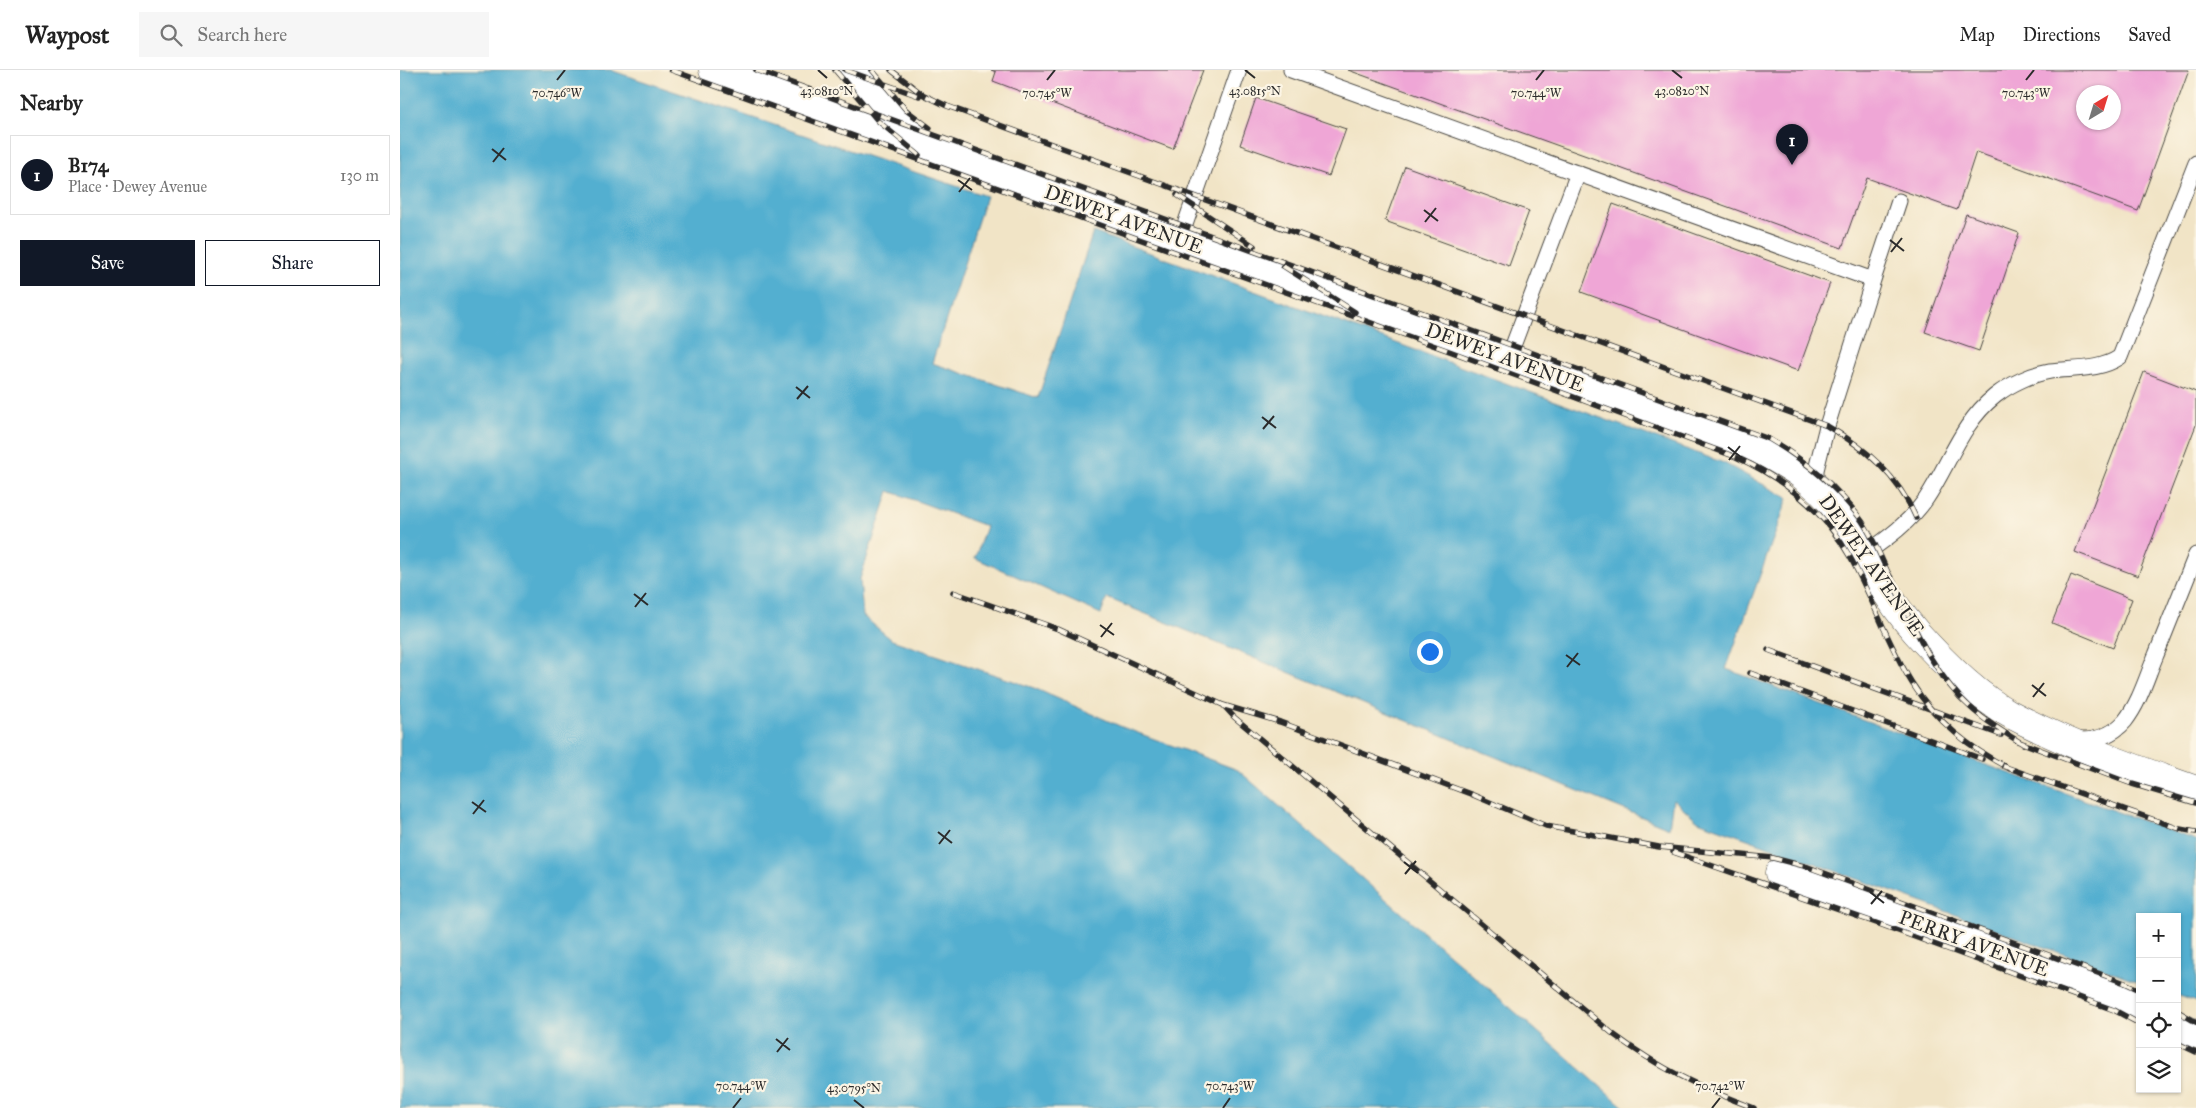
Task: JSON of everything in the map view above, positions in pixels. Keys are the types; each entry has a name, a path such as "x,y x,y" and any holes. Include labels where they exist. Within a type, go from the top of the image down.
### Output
{"street":[{"name":"DEWEY AVENUE","path":"713,70 1758,449 1789,466 1816,486 1838,510 1879,580 1906,619 1956,672 1980,692 2009,713 2108,759 2196,790"},
{"path":"854,70 890,111 912,132 958,159"},
{"name":"PERRY AVENUE","path":"1779,873 2120,995 2136,1004"},
{"path":"2181,1027 2196,1034"}],"lane":[{"path":"1180,240 1238,70"},
{"path":"1290,70 1873,280"},
{"path":"1864,554 1894,532 1914,514 1929,494 1968,424 1979,409 1998,393 2036,374 2103,366 2120,357 2196,163"},
{"path":"1508,358 1578,173"},
{"path":"1816,486 1816,470 1827,426 1899,202"},
{"path":"2068,740 2087,740 2101,737 2112,732 2125,721 2148,674 2196,555"}],"water":[{"path":"400,70 610,70 986,196 932,363 1038,398 1093,232 1724,463 1788,498 1726,669 2196,840 2196,1002 2181,996 2181,913 2136,913 2136,981 1698,821 1673,799 1669,828 1107,598 1101,614 975,558 986,526 889,491 860,579 863,616 892,640 1034,688 1122,727 1238,770 1625,1108 400,1108"}],"building":[{"path":"991,70 1203,70 1173,149 993,81 996,72"},
{"path":"1348,70 2189,70 2138,211 1976,152 1957,210 1867,178 1842,248"},
{"path":"1256,98 1346,129 1329,176 1240,145"},
{"path":"1405,166 1529,211 1509,266 1385,221"},
{"path":"1613,204 1830,283 1798,371 1581,292"},
{"path":"1966,214 2019,233 1979,351 1925,332"},
{"path":"2144,372 2196,392 2196,425 2138,576 2075,552"},
{"path":"2071,575 2132,599 2113,648 2052,623"}],"railway":[{"path":"671,70 1452,352 1736,457 1754,466 1770,475 1801,498 1840,540 1858,573 1903,668 1921,697 1955,733 1981,752 2010,769"},
{"path":"756,70 1769,439 1808,465 1831,485 1852,508 1870,535 1924,647 1945,679 1957,694 1976,712 2023,744"},
{"path":"835,70 878,121 919,155"},
{"path":"845,70 919,96"},
{"path":"872,70 906,110 930,128"},
{"path":"891,70 922,94 947,106 1827,426 1855,444 1879,464 1900,489 1916,518"},
{"path":"1177,195 1254,246"},
{"path":"1283,266 1355,312"},
{"path":"953,592 1058,629 1223,705 1234,717 1613,1034 1680,1076 1754,1108"},
{"path":"1768,650 2001,735"},
{"path":"1750,673 1982,759"},
{"path":"1223,705 1280,722 1473,795 1546,826 1659,847 1773,858 1808,867 2136,988"},
{"path":"2017,741 2132,784 2196,803"},
{"path":"2003,766 2180,829 2196,832"},
{"path":"1673,852 1879,924 2114,1010 2136,1022"},
{"path":"2181,1013 2196,1022"},
{"path":"2181,1045 2196,1052"}],"place":[{"name":"B174","path":"1792,165"}]}
